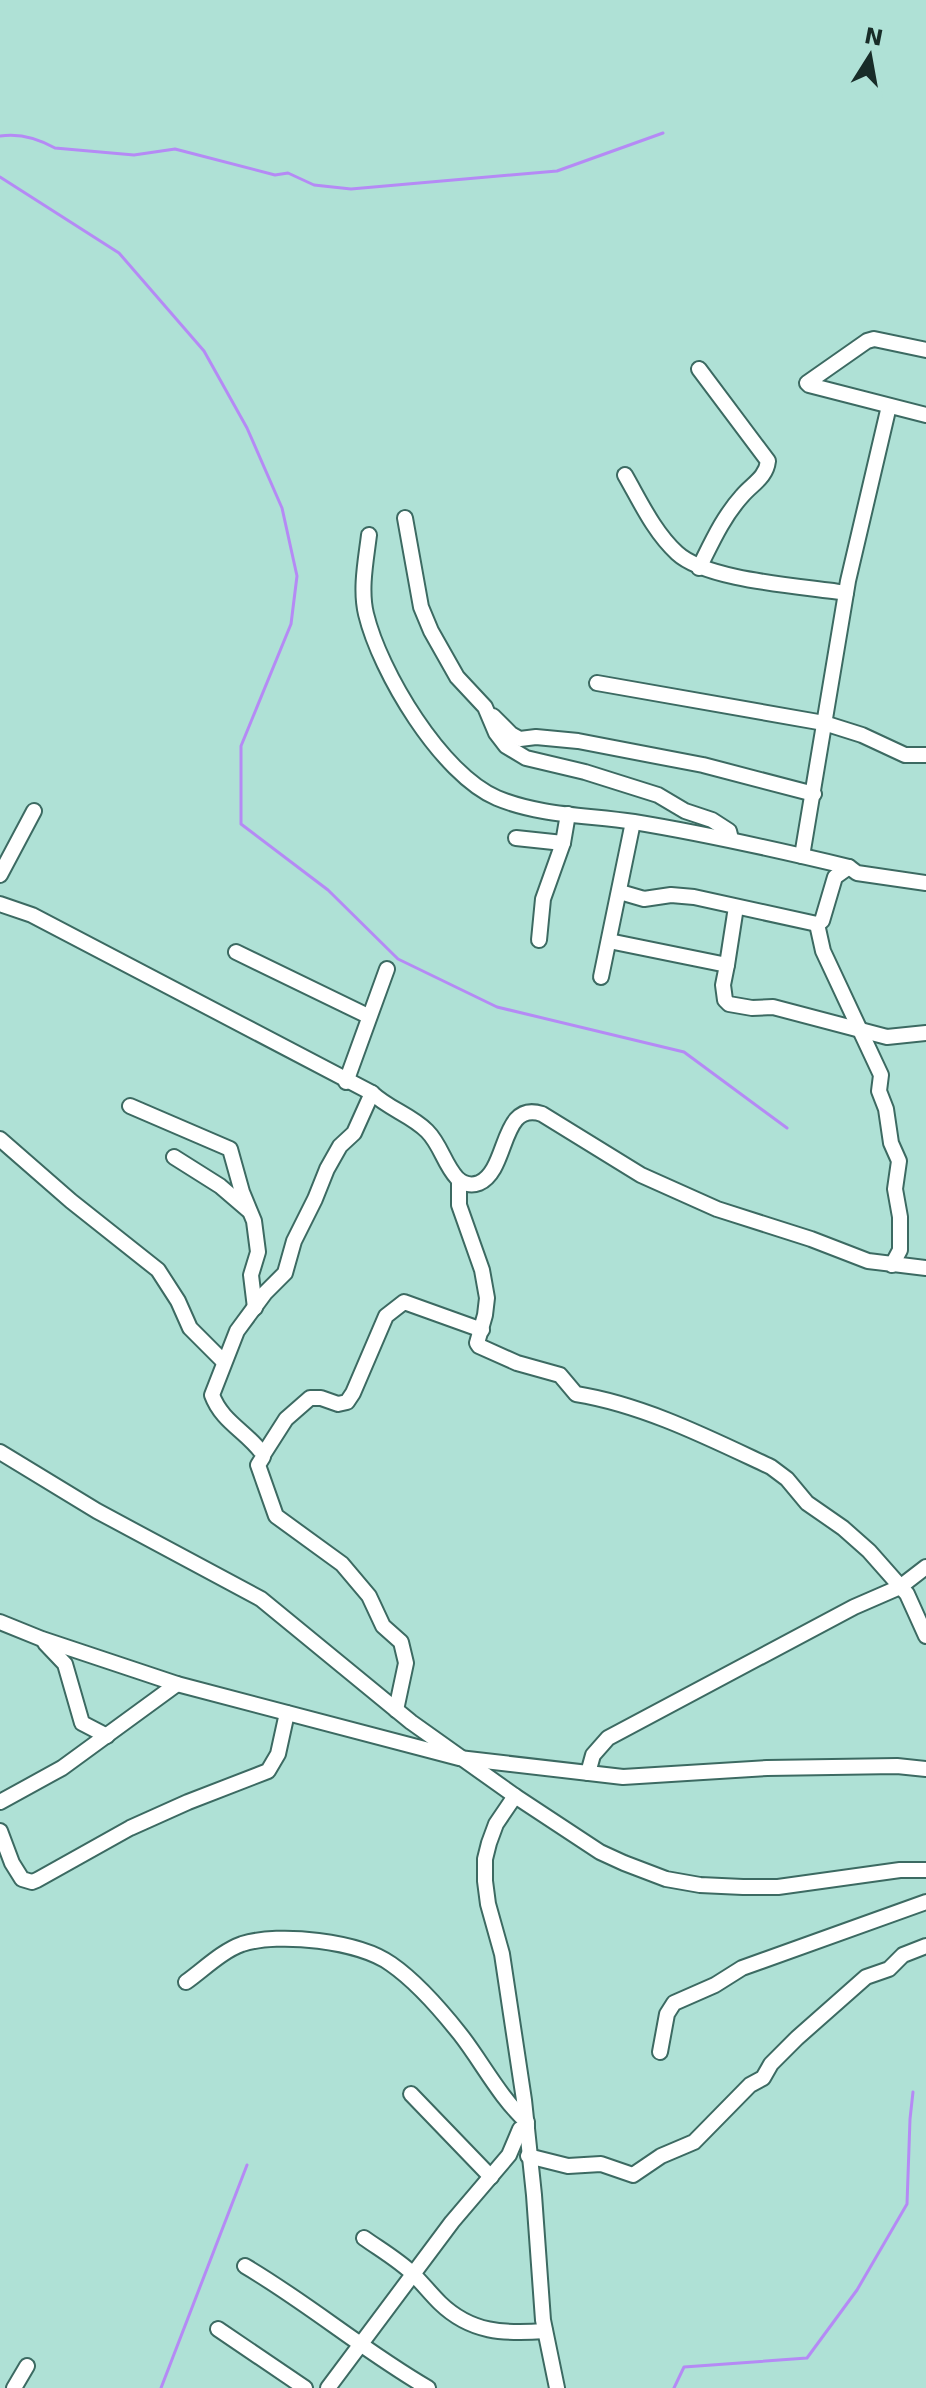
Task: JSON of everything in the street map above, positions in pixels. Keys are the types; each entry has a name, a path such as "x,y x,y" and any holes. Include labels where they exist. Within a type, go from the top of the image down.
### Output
{"street":[{"path":"926,350 874,339 807,380 809,385 926,415"},
{"path":"699,369 768,461 764,474 724,520 699,568"},
{"path":"802,856 846,593 889,406"},
{"path":"625,475 662,536 678,554 699,568 846,593"},
{"path":"405,518 421,607 431,631 457,677 511,734 520,739 536,737 578,741 703,765 814,794"},
{"path":"369,535 364,597 366,613 391,676 433,744 459,774 495,797 524,808 731,839 849,867 857,873 926,883"},
{"path":"597,683 824,723 862,735 905,755 926,755"},
{"path":"485,707 496,733 506,746 526,758 585,772 658,795 685,811 712,820 729,831 731,839"},
{"path":"0,875 34,811"},
{"path":"539,940 543,899 563,843 568,814"},
{"path":"601,977 633,822"},
{"path":"516,838 563,843"},
{"path":"620,892 644,899 671,895 694,897 817,924 822,921 835,877 849,867"},
{"path":"0,904 58,928 372,1093 387,1107 415,1120 429,1133 459,1180 459,1205 484,1277 487,1298 477,1343 517,1363 560,1375 573,1393 600,1397 645,1413 719,1442 771,1467 787,1479 807,1503 869,1551 913,1604 926,1636"},
{"path":"736,907 723,985 725,1000 729,1004 752,1008 773,1007 887,1037 926,1033"},
{"path":"817,924 823,951 881,1075 879,1091 886,1109 891,1143 899,1161 895,1189 900,1217 900,1250 892,1265"},
{"path":"609,941 727,965"},
{"path":"236,952 368,1016"},
{"path":"346,1082 387,969"},
{"path":"263,1455 247,1434 230,1423 216,1406 212,1395 237,1331 285,1273 294,1241 327,1169 340,1146 354,1133 372,1093"},
{"path":"130,1106 230,1149 251,1212 258,1252 251,1275 255,1308"},
{"path":"459,1180 474,1185 489,1176 513,1122 520,1114 531,1110 641,1175 717,1209 868,1261 925,1267"},
{"path":"0,1139 71,1201 151,1263 178,1301 190,1328 223,1361"},
{"path":"174,1157 220,1186 251,1212"},
{"path":"396,1710 406,1671 401,1642 383,1626 369,1596 342,1564 276,1516 258,1465 286,1419 310,1398 338,1404 347,1402 386,1316 404,1302 482,1330"},
{"path":"0,1452 97,1511 261,1599 459,1758 600,1852 645,1873 700,1885 778,1887 900,1870 926,1870"},
{"path":"588,1773 593,1755 608,1738 854,1607 900,1587 926,1567"},
{"path":"0,1622 177,1684 459,1758 652,1777 767,1768 897,1766 926,1769"},
{"path":"42,1639 65,1664 82,1723 107,1736"},
{"path":"0,1802 51,1776 177,1684"},
{"path":"0,1831 12,1863 22,1879 37,1880 130,1828 268,1771 278,1754 287,1713"},
{"path":"515,1796 496,1824 489,1843 485,1881 502,1954 527,2124 545,2331 555,2388"},
{"path":"660,2052 667,2014 674,2003 715,1985 742,1968 926,1902"},
{"path":"186,1982 236,1947 260,1941 312,1941 368,1952 391,1963 423,1992 459,2033 527,2124"},
{"path":"528,2156 568,2166 601,2164 633,2175 643,2171 661,2156 694,2142 750,2085 763,2078 771,2064 797,2038 866,1977 889,1969 903,1955 926,1946"},
{"path":"411,2094 491,2177"},
{"path":"328,2388 412,2273 509,2155 520,2129 527,2124"},
{"path":"364,2238 412,2273 442,2305 462,2320 487,2330 509,2334 545,2331"},
{"path":"245,2266 290,2293 359,2345 428,2388"},
{"path":"218,2329 305,2388"},
{"path":"14,2388 27,2366"}],"waterway":[{"path":"0,136 29,138 55,148 134,155 175,149 275,175 288,173 314,185 351,189 557,171 663,133"},
{"path":"0,177 119,253 204,351 247,428 282,508 297,576 291,624 241,746 241,824 328,890 398,959 497,1007 684,1052 787,1128"},
{"path":"674,2388 684,2367 807,2358 857,2290 907,2204 913,2092"},
{"path":"161,2388 247,2165"}]}
